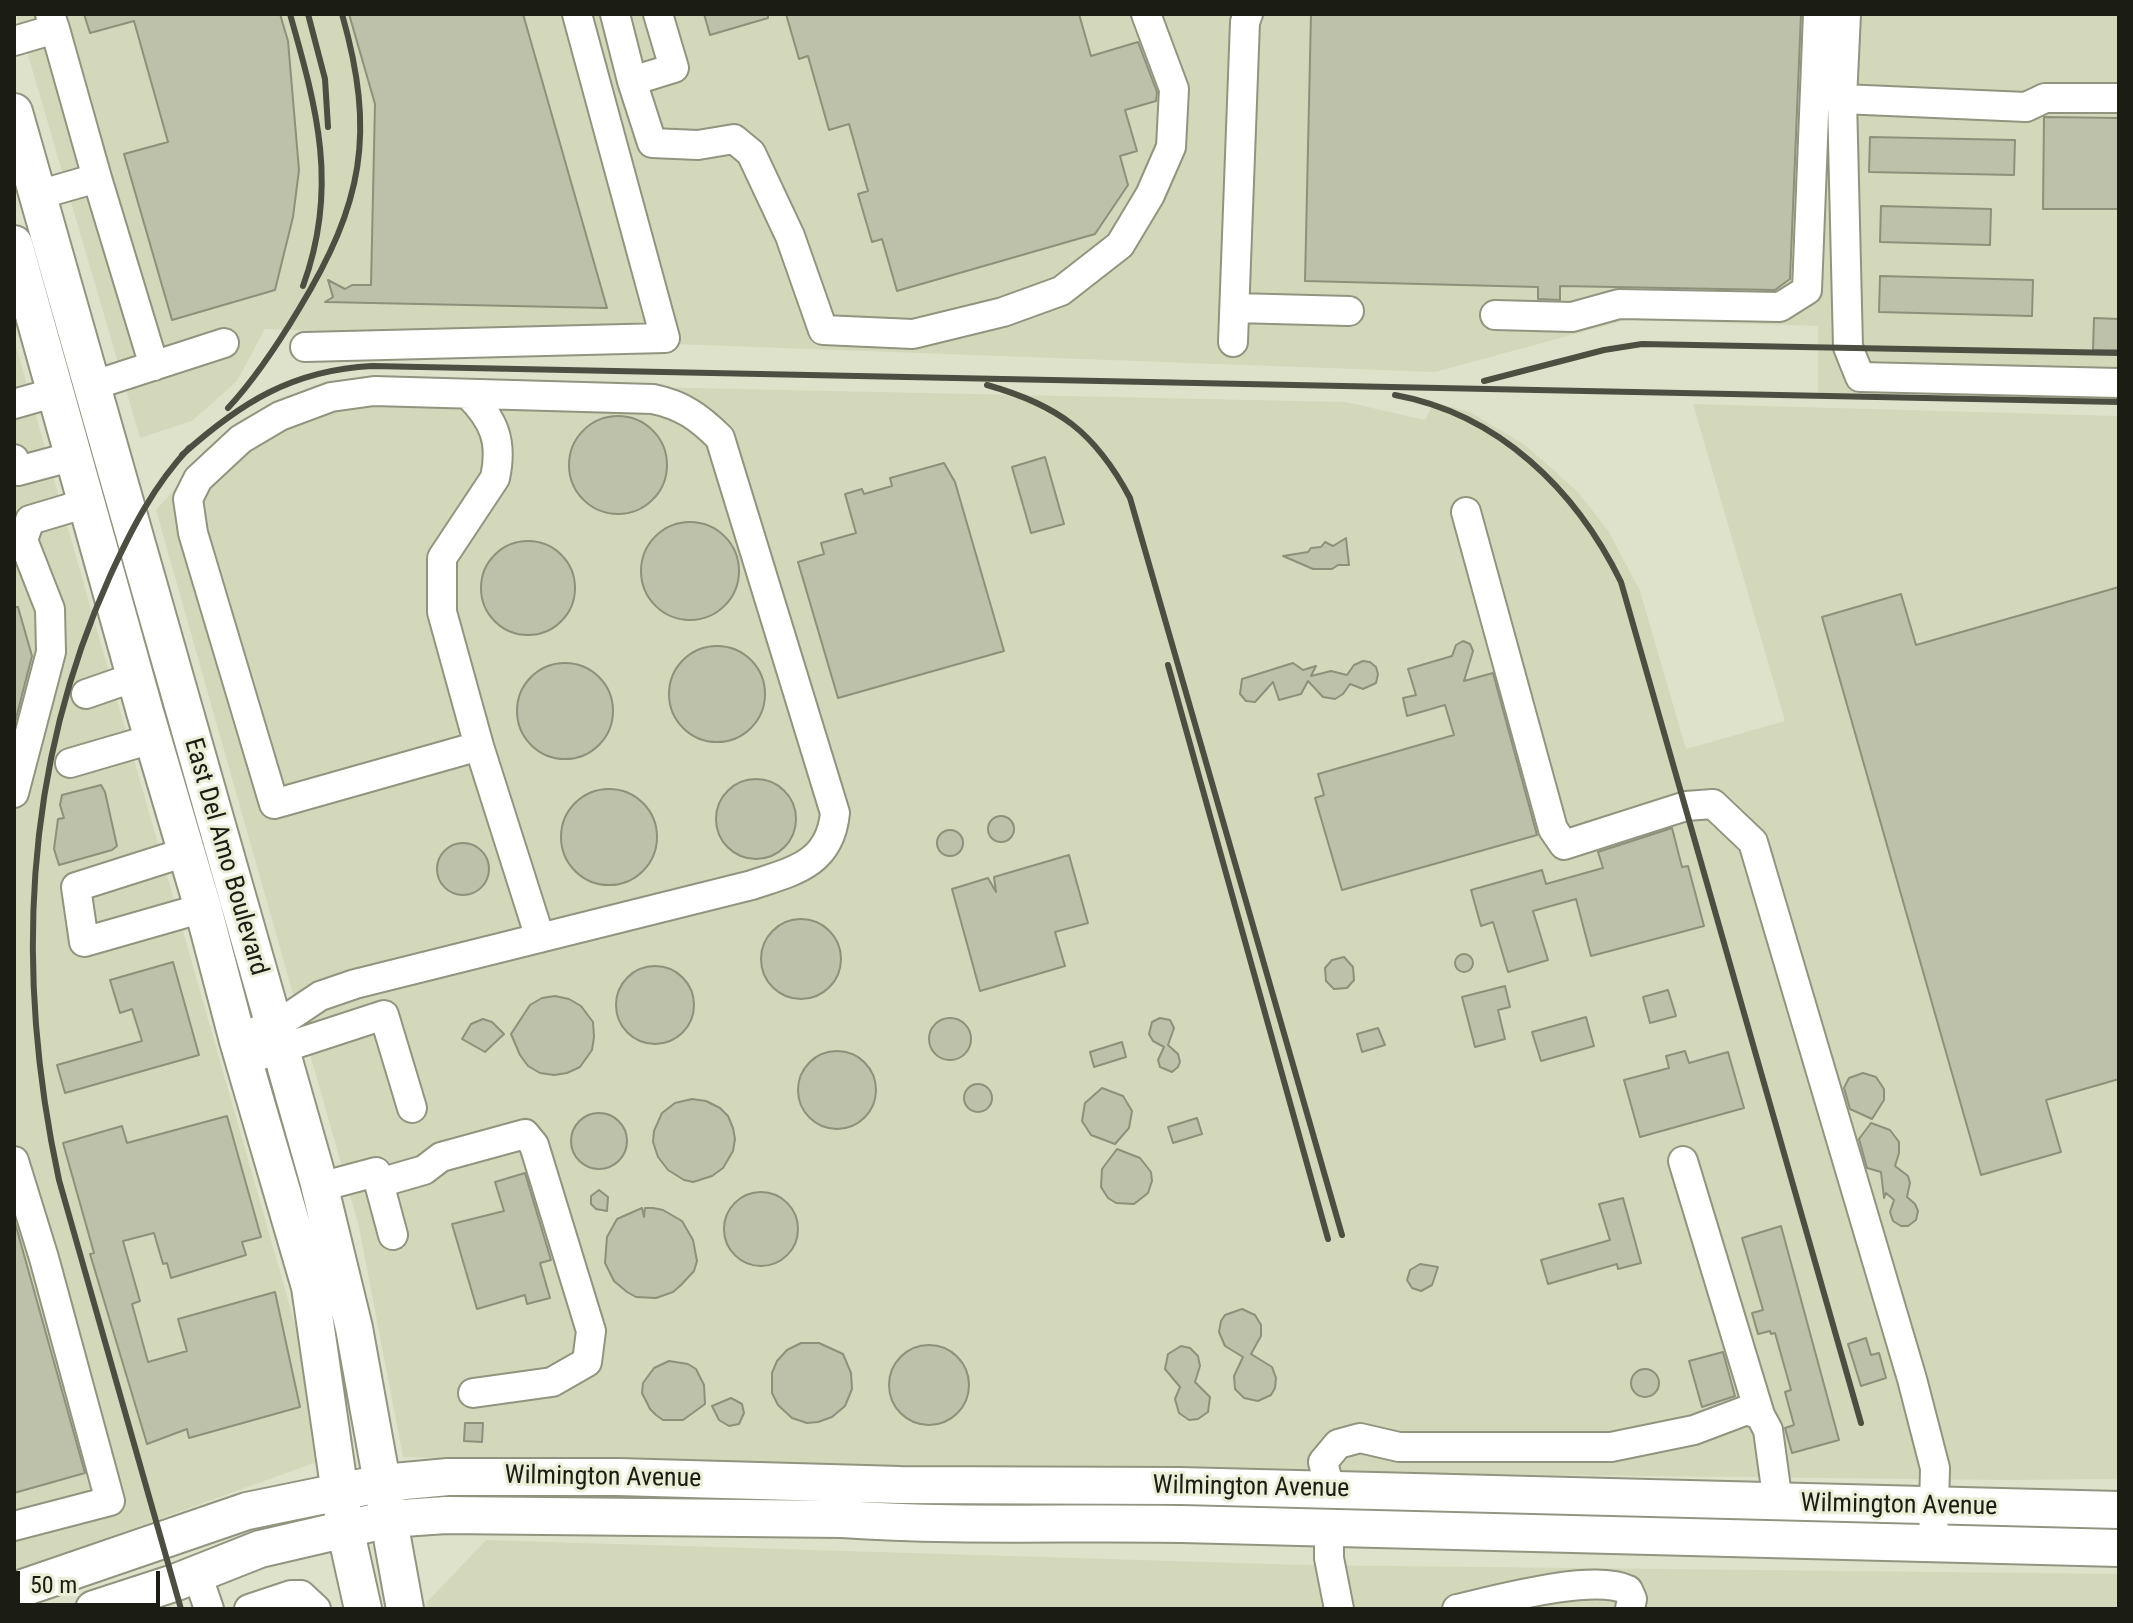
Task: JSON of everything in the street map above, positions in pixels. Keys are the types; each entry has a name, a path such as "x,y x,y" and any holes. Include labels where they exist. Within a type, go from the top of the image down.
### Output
{"main road":[{"name":"East Del Amo Boulevard","path":"14,112 320,1187 354,1328 405,1609"},
{"name":"East Del Amo Boulevard","path":"15,253 21,297 56,392 152,739 203,908 240,1051 310,1287 345,1528 363,1609"},
{"name":"Wilmington Avenue","path":"14,1591 247,1511 383,1483 448,1477 604,1477 900,1485 1180,1486 2119,1510"},
{"path":"1329,1529 1330,1490"},
{"name":"Wilmington Avenue","path":"94,1609 260,1549 389,1519 446,1515 842,1519 899,1523 1180,1524 2119,1548"}],"street":[{"path":"305,347 665,338 577,14"},
{"path":"615,14 652,143 698,145 734,139 751,153 790,236 823,330 913,334 1003,312 1061,291 1120,245 1150,195 1171,147 1174,89 1146,14"},
{"path":"632,81 674,68 658,14"},
{"path":"1233,342 1245,22 1248,14"},
{"path":"1495,315 1572,317 1619,304 1780,307 1807,290 1818,14"},
{"path":"1846,14 1842,99 1848,347 1860,377 2119,383"},
{"path":"14,41 52,22 154,366"},
{"path":"1842,99 2026,107 2045,98 2119,98"},
{"path":"38,195 97,178"},
{"path":"15,253 52,246"},
{"path":"1235,308 1349,311"},
{"path":"91,386 224,343"},
{"path":"278,1038 320,996 355,984 752,885 787,874 825,849 833,832 835,813 720,438 698,417 672,403 653,399 374,391 331,397 280,416 241,439 198,479 188,499 193,533 274,804 479,746"},
{"path":"14,404 56,392"},
{"path":"468,394 493,424 498,462 495,478 442,558 441,597 447,634 479,746 540,938"},
{"path":"14,459 18,471 74,456"},
{"path":"14,793 51,652 50,609 23,540 30,520 87,503"},
{"path":"1466,512 1553,829 1564,845 1686,806 1713,804 1753,842 1912,1379 1935,1468 1933,1544"},
{"path":"86,694 135,677"},
{"path":"70,763 152,739"},
{"path":"186,852 76,887 84,942 203,908"},
{"path":"240,1051 259,1030 278,1038 384,1015 412,1108"},
{"path":"379,1183 424,1170 441,1157 525,1134 534,1145 591,1331 587,1362 552,1382 473,1393"},
{"path":"14,1161 44,1258 110,1501 14,1526"},
{"path":"1683,1161 1760,1415 1768,1430 1778,1503"},
{"path":"320,1187 376,1172 393,1235"},
{"path":"1330,1490 1323,1462 1338,1444 1360,1438 1399,1447 1611,1447 1694,1430 1747,1410 1760,1415"},
{"path":"1329,1529 1329,1558 1339,1609"},
{"path":"197,1574 209,1609"},
{"path":"1457,1609 1588,1585 1618,1585 1628,1590 1632,1599 1630,1609"},
{"path":"249,1609 291,1595 301,1595 316,1609"}],"shaded area":[{"path":"16,14 2119,14 2119,399 1818,393 1818,326 1627,320 1435,372 265,329 237,381 192,421 140,438"},
{"path":"14,339 297,1331 317,1462 14,1571"},
{"path":"413,382 1346,402 1425,420 1434,402 1470,412 1525,445 1578,492 1609,532 1640,591 1686,749 1785,721 1693,404 2119,416 2119,1479 1025,1469 403,1457 359,1227 156,510 222,436 305,389"},
{"path":"486,1540 1305,1565 2119,1574 2119,1609 427,1609 426,1603"}],"building":[{"path":"84,14 280,14 288,41 299,170 293,217 275,290 172,320 124,154 168,142 134,21 90,33"},
{"path":"349,14 523,14 607,308 325,302 333,297 328,280 345,289 352,285 371,285 375,104"},
{"path":"704,14 768,14 768,18 710,35"},
{"path":"786,14 1079,14 1091,56 1138,42 1157,92 1156,101 1125,110 1137,151 1120,156 1128,185 1095,234 897,291 882,239 872,242 858,194 868,191 849,124 829,130 808,56 799,59"},
{"path":"1311,14 1801,14 1790,279 1775,290 1560,286 1560,300 1538,299 1538,287 1305,281"},
{"path":"2044,117 2119,118 2119,209 2043,209"},
{"path":"1870,137 2015,140 2014,175 1869,172"},
{"path":"1881,206 1991,209 1990,245 1880,242"},
{"path":"1880,276 2033,280 2032,316 1879,312"},
{"path":"2094,318 2119,319 2119,350 2093,350"},
{"path":"618,416 637,420 653,430 663,446 667,465 663,484 653,500 637,510 618,514 599,510 583,500 573,484 569,465 573,446 583,430 599,420"},
{"path":"1045,457 1064,524 1031,533 1012,467"},
{"path":"944,463 955,482 1004,651 838,698 798,562 824,554 821,543 856,533 845,494 862,489 864,494 892,486 890,478"},
{"path":"690,522 709,526 725,536 735,552 739,571 735,590 725,606 709,616 690,620 671,616 655,606 645,590 641,571 645,552 655,536 671,526"},
{"path":"1346,538 1349,565 1313,569 1283,556 1308,552 1325,542 1333,546"},
{"path":"528,541 546,544 561,555 572,570 575,588 572,606 561,621 546,632 528,635 510,632 495,621 484,606 481,588 484,570 495,555 510,544"},
{"path":"2119,587 2119,1079 2046,1100 2061,1152 1981,1175 1822,617 1901,594 1916,645"},
{"path":"14,607 18,607 32,656 14,726"},
{"path":"1463,641 1470,644 1473,651 1464,681 1493,673 1537,835 1342,890 1315,798 1324,795 1318,774 1454,735 1445,705 1407,716 1403,698 1416,695 1408,669 1452,656 1456,645"},
{"path":"717,646 735,650 751,660 761,676 765,694 761,712 751,728 735,738 717,742 699,738 683,728 673,712 669,694 673,676 683,660 699,650"},
{"path":"1363,661 1376,667 1376,683 1363,689 1350,684 1335,699 1323,697 1308,681 1301,694 1279,700 1273,682 1255,702 1246,701 1240,694 1242,679 1293,663 1303,670 1316,666 1311,676 1331,671 1347,675 1354,665"},
{"path":"565,663 583,667 599,677 609,693 613,711 609,729 599,745 583,755 565,759 547,755 531,745 521,729 517,711 521,693 531,677 547,667"},
{"path":"756,779 771,782 784,791 793,804 796,819 793,834 784,847 771,856 756,859 741,856 728,847 719,834 716,819 719,804 728,791 741,782"},
{"path":"101,785 117,846 59,865 54,849 58,819 64,818 60,805 62,795"},
{"path":"600,789 618,789 636,797 649,810 657,828 654,856 636,877 618,885 600,885 582,877 569,864 561,846 561,828 569,810 582,797"},
{"path":"1001,816 1010,820 1014,829 1010,838 1001,842 992,838 988,829 992,820"},
{"path":"1672,828 1682,867 1688,866 1704,926 1591,956 1576,899 1533,911 1548,960 1508,972 1493,922 1481,926 1471,890 1542,870 1546,884 1603,868 1598,852"},
{"path":"950,830 959,834 963,843 959,852 950,856 941,852 937,843 941,834"},
{"path":"463,843 482,850 489,869 482,888 463,895 444,888 437,869 444,850"},
{"path":"1069,855 1088,923 1055,932 1065,966 980,991 952,889 988,878 996,892 994,877"},
{"path":"801,919 816,922 829,931 838,944 841,959 838,974 829,987 816,996 801,999 786,996 773,987 764,974 761,959 764,944 773,931 786,922"},
{"path":"1464,954 1473,963 1464,972 1455,963"},
{"path":"1344,957 1353,967 1354,980 1347,988 1334,989 1326,981 1325,968 1332,960"},
{"path":"173,962 199,1055 65,1093 57,1065 142,1041 132,1009 120,1013 110,980"},
{"path":"647,966 663,966 677,972 688,983 694,1005 688,1027 677,1038 663,1044 647,1044 633,1038 622,1027 616,1013 616,997 622,983 633,972"},
{"path":"1505,986 1510,1007 1498,1010 1505,1039 1475,1047 1462,997"},
{"path":"1668,990 1676,1016 1650,1023 1643,997"},
{"path":"555,996 581,1006 593,1022 594,1037 592,1050 580,1067 554,1075 540,1073 528,1066 511,1034 530,1005 542,998"},
{"path":"1586,1017 1594,1046 1541,1061 1532,1032"},
{"path":"950,1018 965,1024 971,1039 965,1054 950,1060 935,1054 929,1039 935,1024"},
{"path":"1160,1018 1170,1020 1174,1028 1168,1045 1178,1054 1180,1062 1172,1072 1160,1067 1158,1060 1164,1047 1153,1041 1149,1034 1152,1022"},
{"path":"483,1019 492,1022 504,1034 485,1052 462,1039 471,1024"},
{"path":"1378,1028 1385,1045 1362,1052 1357,1034"},
{"path":"1122,1042 1126,1057 1094,1067 1090,1052"},
{"path":"829,1051 845,1051 859,1057 870,1068 876,1090 870,1112 859,1123 845,1129 829,1129 815,1123 804,1112 798,1098 798,1082 804,1068 815,1057"},
{"path":"1685,1051 1689,1063 1728,1052 1744,1108 1640,1137 1624,1080 1669,1068 1666,1056"},
{"path":"1863,1073 1876,1077 1884,1089 1884,1100 1872,1119 1850,1109 1844,1088 1849,1078"},
{"path":"978,1084 988,1088 992,1098 988,1108 978,1112 968,1108 964,1098 968,1088"},
{"path":"1102,1088 1123,1096 1132,1111 1129,1128 1115,1144 1091,1135 1082,1121 1085,1103"},
{"path":"692,1099 720,1108 728,1116 735,1139 733,1151 723,1168 712,1176 693,1182 668,1170 658,1157 653,1142 662,1113 675,1103"},
{"path":"599,1113 619,1121 627,1141 619,1161 599,1169 579,1161 571,1141 579,1121"},
{"path":"227,1116 261,1237 242,1242 246,1255 171,1278 167,1263 163,1264 154,1233 123,1241 140,1301 132,1304 148,1362 187,1351 178,1319 275,1292 300,1407 189,1438 187,1429 147,1444 90,1254 94,1253 63,1143 122,1126 127,1143"},
{"path":"1197,1118 1202,1134 1173,1143 1168,1127"},
{"path":"1871,1123 1890,1130 1899,1142 1895,1166 1908,1176 1907,1197 1918,1211 1916,1220 1908,1226 1893,1221 1890,1212 1894,1200 1886,1193 1884,1198 1881,1172 1867,1168 1859,1139"},
{"path":"1117,1149 1140,1158 1151,1172 1148,1193 1134,1204 1116,1203 1108,1198 1101,1187 1102,1169"},
{"path":"525,1173 551,1260 540,1263 550,1298 527,1304 525,1295 477,1309 452,1224 504,1211 495,1182"},
{"path":"599,1190 608,1197 607,1211 596,1209 591,1204 591,1196"},
{"path":"761,1192 775,1195 787,1203 795,1215 798,1229 795,1243 787,1255 775,1263 761,1266 747,1263 735,1255 727,1243 724,1229 727,1215 735,1203 747,1195"},
{"path":"1623,1198 1641,1263 1618,1269 1617,1264 1548,1284 1541,1260 1610,1240 1599,1204"},
{"path":"642,1208 644,1217 645,1208 653,1208 682,1221 693,1240 697,1261 694,1271 681,1285 673,1292 656,1298 636,1297 627,1292 614,1281 605,1263 607,1237 617,1219"},
{"path":"14,1219 85,1473 14,1493"},
{"path":"1781,1226 1839,1440 1792,1453 1785,1428 1794,1425 1785,1392 1791,1390 1775,1333 1758,1334 1752,1313 1763,1310 1742,1238"},
{"path":"1420,1264 1438,1267 1432,1285 1421,1291 1412,1288 1407,1280 1410,1270"},
{"path":"1242,1309 1255,1315 1261,1325 1261,1336 1251,1354 1272,1367 1276,1378 1271,1395 1258,1401 1244,1398 1235,1389 1234,1376 1243,1357 1225,1346 1219,1332 1225,1315"},
{"path":"1866,1338 1871,1355 1879,1353 1886,1378 1861,1386 1848,1344"},
{"path":"801,1343 819,1343 843,1354 851,1373 852,1389 845,1406 832,1417 818,1422 807,1423 792,1418 778,1405 772,1393 772,1373 777,1361 787,1350"},
{"path":"921,1345 937,1345 958,1356 969,1377 969,1393 958,1414 937,1425 921,1425 907,1419 895,1407 889,1393 889,1377 895,1363 907,1351"},
{"path":"1181,1346 1190,1348 1198,1356 1200,1366 1195,1382 1210,1397 1208,1412 1198,1419 1189,1420 1179,1413 1175,1399 1180,1387 1165,1369 1168,1354"},
{"path":"1723,1352 1735,1396 1702,1407 1689,1361"},
{"path":"669,1361 688,1364 696,1369 704,1385 705,1404 683,1420 663,1420 650,1409 642,1393 643,1383 654,1368"},
{"path":"1645,1369 1655,1373 1659,1383 1655,1393 1645,1397 1635,1393 1631,1383 1635,1373"},
{"path":"731,1398 742,1404 744,1413 739,1424 729,1426 719,1420 712,1406"},
{"path":"465,1423 483,1423 482,1442 464,1441"}],"railway":[{"path":"290,14 315,116 322,182 314,250 303,286"},
{"path":"308,14 325,79 328,127"},
{"path":"228,408 266,360 299,309 321,271 350,201 357,167 359,96 342,14"},
{"path":"1484,381 1604,350 1642,344 2119,353"},
{"path":"182,455 225,420 269,392 317,374 372,366 2119,402"},
{"path":"987,385 1034,402 1072,424 1103,455 1130,498 1342,1235"},
{"path":"1395,395 1468,419 1530,461 1557,487 1581,517 1603,548 1621,582 1861,1423"},
{"path":"181,1609 59,1180 36,1027 33,950 35,874 44,798 59,723 81,649 110,576 135,525 165,477 189,448"},
{"path":"1168,665 1328,1239"}]}
